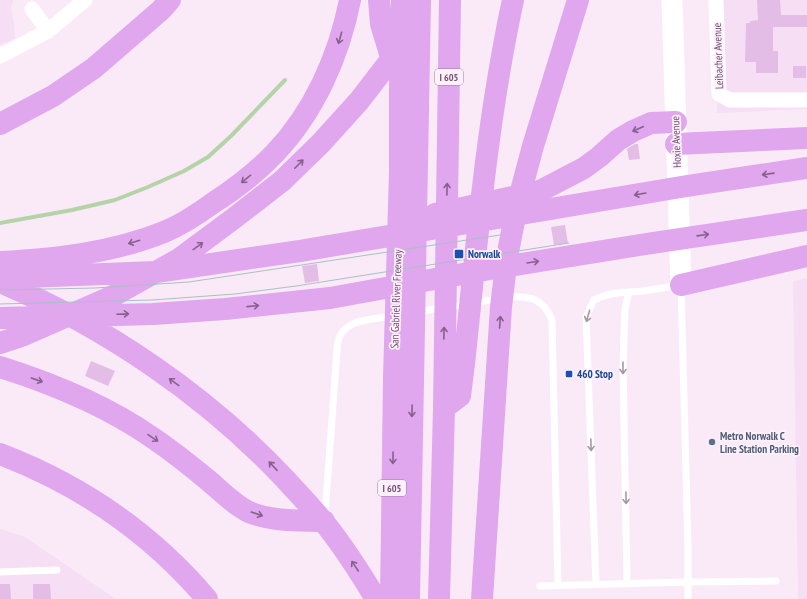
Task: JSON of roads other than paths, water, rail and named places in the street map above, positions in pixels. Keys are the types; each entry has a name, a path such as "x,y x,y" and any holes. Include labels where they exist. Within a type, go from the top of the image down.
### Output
{"highway":[{"path":"0,124 53,96 94,68 156,15 170,0"},
{"path":"0,262 87,253 128,243 164,232 194,216 225,196 249,177 275,153 296,127 312,102 326,76 338,46 350,0"},
{"path":"379,0 381,24 400,88"},
{"name":"San Gabriel River Freeway","path":"391,599 403,374 408,170 400,88 402,0"},
{"path":"408,170 420,0"},
{"path":"0,343 24,335 98,303 179,259 282,182 321,143 359,101 397,52 430,0"},
{"name":"I 605","path":"439,599 450,0"},
{"path":"421,599 424,437 443,412 460,396 487,149 504,42 513,0"},
{"path":"482,599 497,361 507,257 517,206 533,146 578,0"},
{"path":"156,272 462,209 540,191 584,168 600,157 618,140 633,131 651,123 676,122"},
{"path":"676,144 807,138"},
{"path":"0,278 156,272 300,251 687,186 807,168"},
{"path":"0,318 196,311 330,298 599,251 807,220"},
{"path":"681,285 807,256"},
{"path":"0,282 74,317 120,345 192,395 226,422 261,453 327,526 357,568 376,599"},
{"path":"0,367 55,386 111,413 153,438 236,504 249,511 266,517 324,521"},
{"path":"403,374 409,599"},
{"path":"0,454 24,463 104,506 147,539 190,578 207,599"}],"main road":[{"name":"Hoxie Avenue","path":"672,0 681,285"}],"street":[{"path":"0,56 48,31 85,0"},
{"name":"Leibacher Avenue","path":"716,0 719,94 730,100 807,100"},
{"path":"32,9 48,31"}],"lane":[{"path":"596,584 586,317 594,300 611,293 681,285 688,525 688,599"},
{"path":"627,584 623,365 625,309 629,292"},
{"path":"324,521 337,350 340,336 347,327 358,322 510,297 524,296 535,299 549,311 552,320 558,585"},
{"path":"0,572 57,570"},
{"path":"540,586 776,581"}],"waterway":[{"path":"0,223 72,210 115,200 184,171 208,157 231,136 285,80"}],"tram line":[{"path":"0,290 95,288 189,282 500,235"},
{"path":"0,304 152,300 235,294 296,286 569,243"}],"place":[{"name":"Norwalk","path":"459,254"},
{"name":"460 Stop","path":"569,374"},
{"name":"Metro Norwalk C Line Station Parking","path":"712,442"}]}
